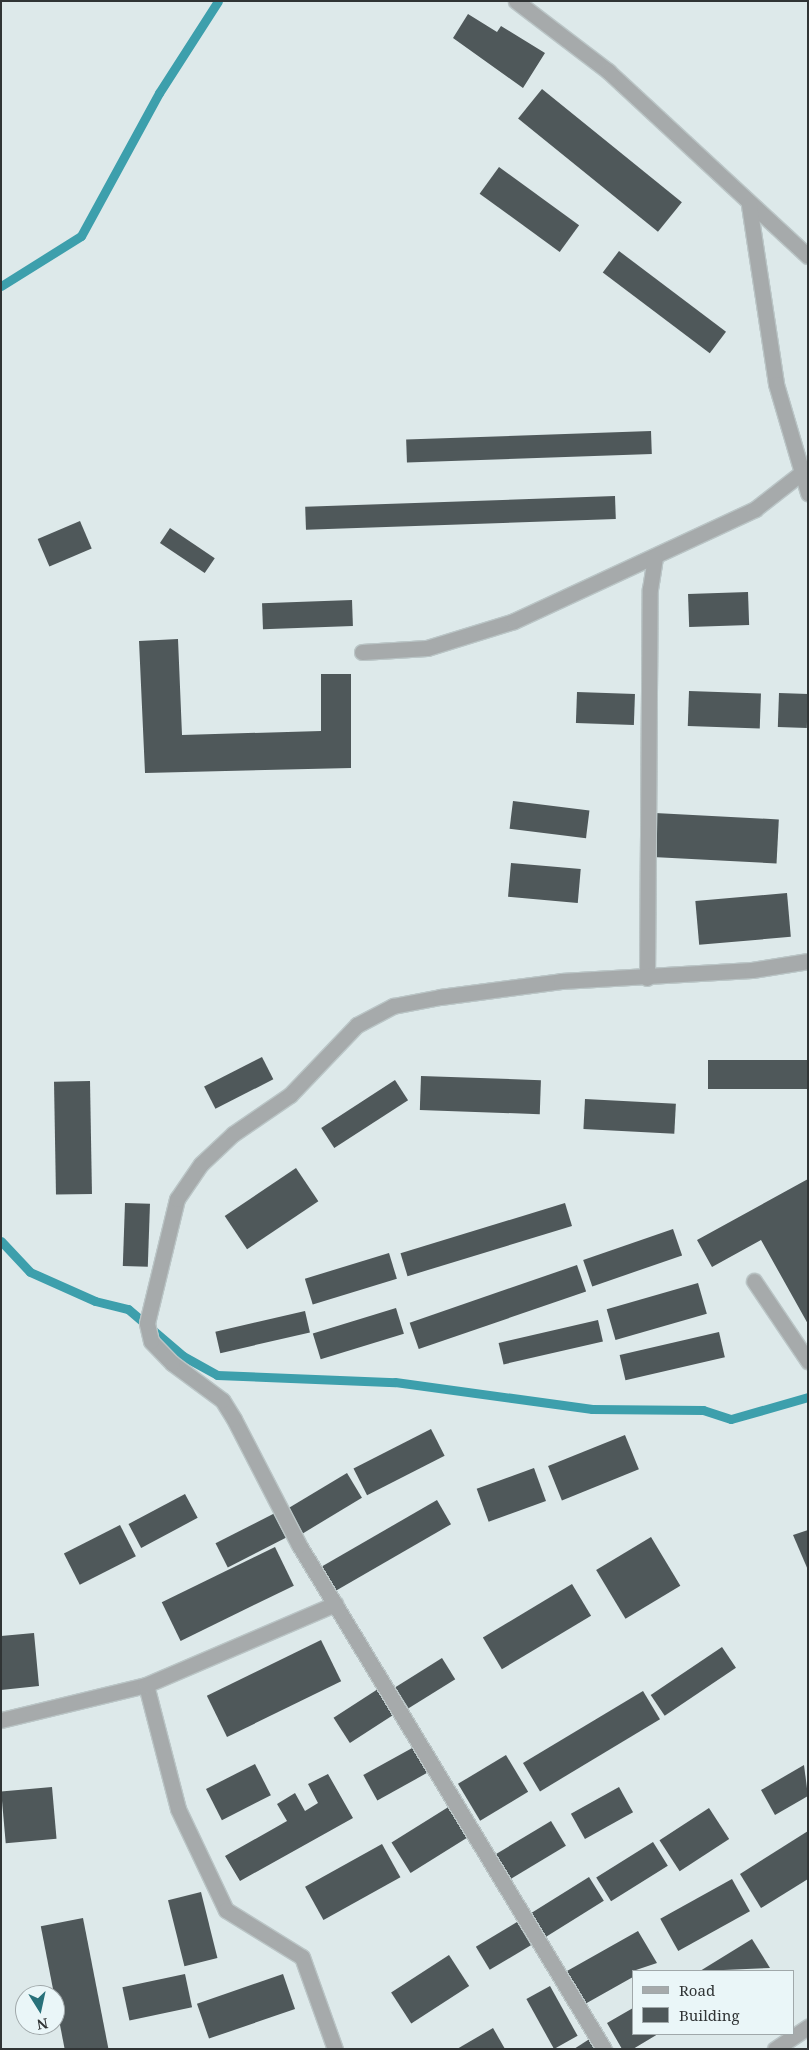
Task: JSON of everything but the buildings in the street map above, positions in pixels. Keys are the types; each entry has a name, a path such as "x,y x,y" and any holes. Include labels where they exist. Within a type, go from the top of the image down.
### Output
{"street":[{"path":"516,1 608,71 724,174 749,205 808,256"},
{"path":"749,205 776,384 800,474 808,493"},
{"path":"362,652 427,648 514,621 656,557 755,509 800,474"},
{"path":"647,978 650,589 656,557"},
{"path":"604,2049 335,1604 222,1400 172,1363 151,1341 147,1323 177,1199 201,1164 232,1134 290,1095 357,1025 393,1006 561,981 647,978 808,961"},
{"path":"754,1281 808,1361"},
{"path":"1,1720 146,1685 335,1604"},
{"path":"146,1685 178,1809 226,1910 302,1958 335,2049"},
{"path":"775,2049 808,2027"}],"waterway":[{"path":"1,286 81,236 159,93 218,1"},
{"path":"1,1241 30,1272 95,1301 128,1309 183,1356 217,1375 395,1382 592,1409 703,1410 731,1419 808,1397"}]}
